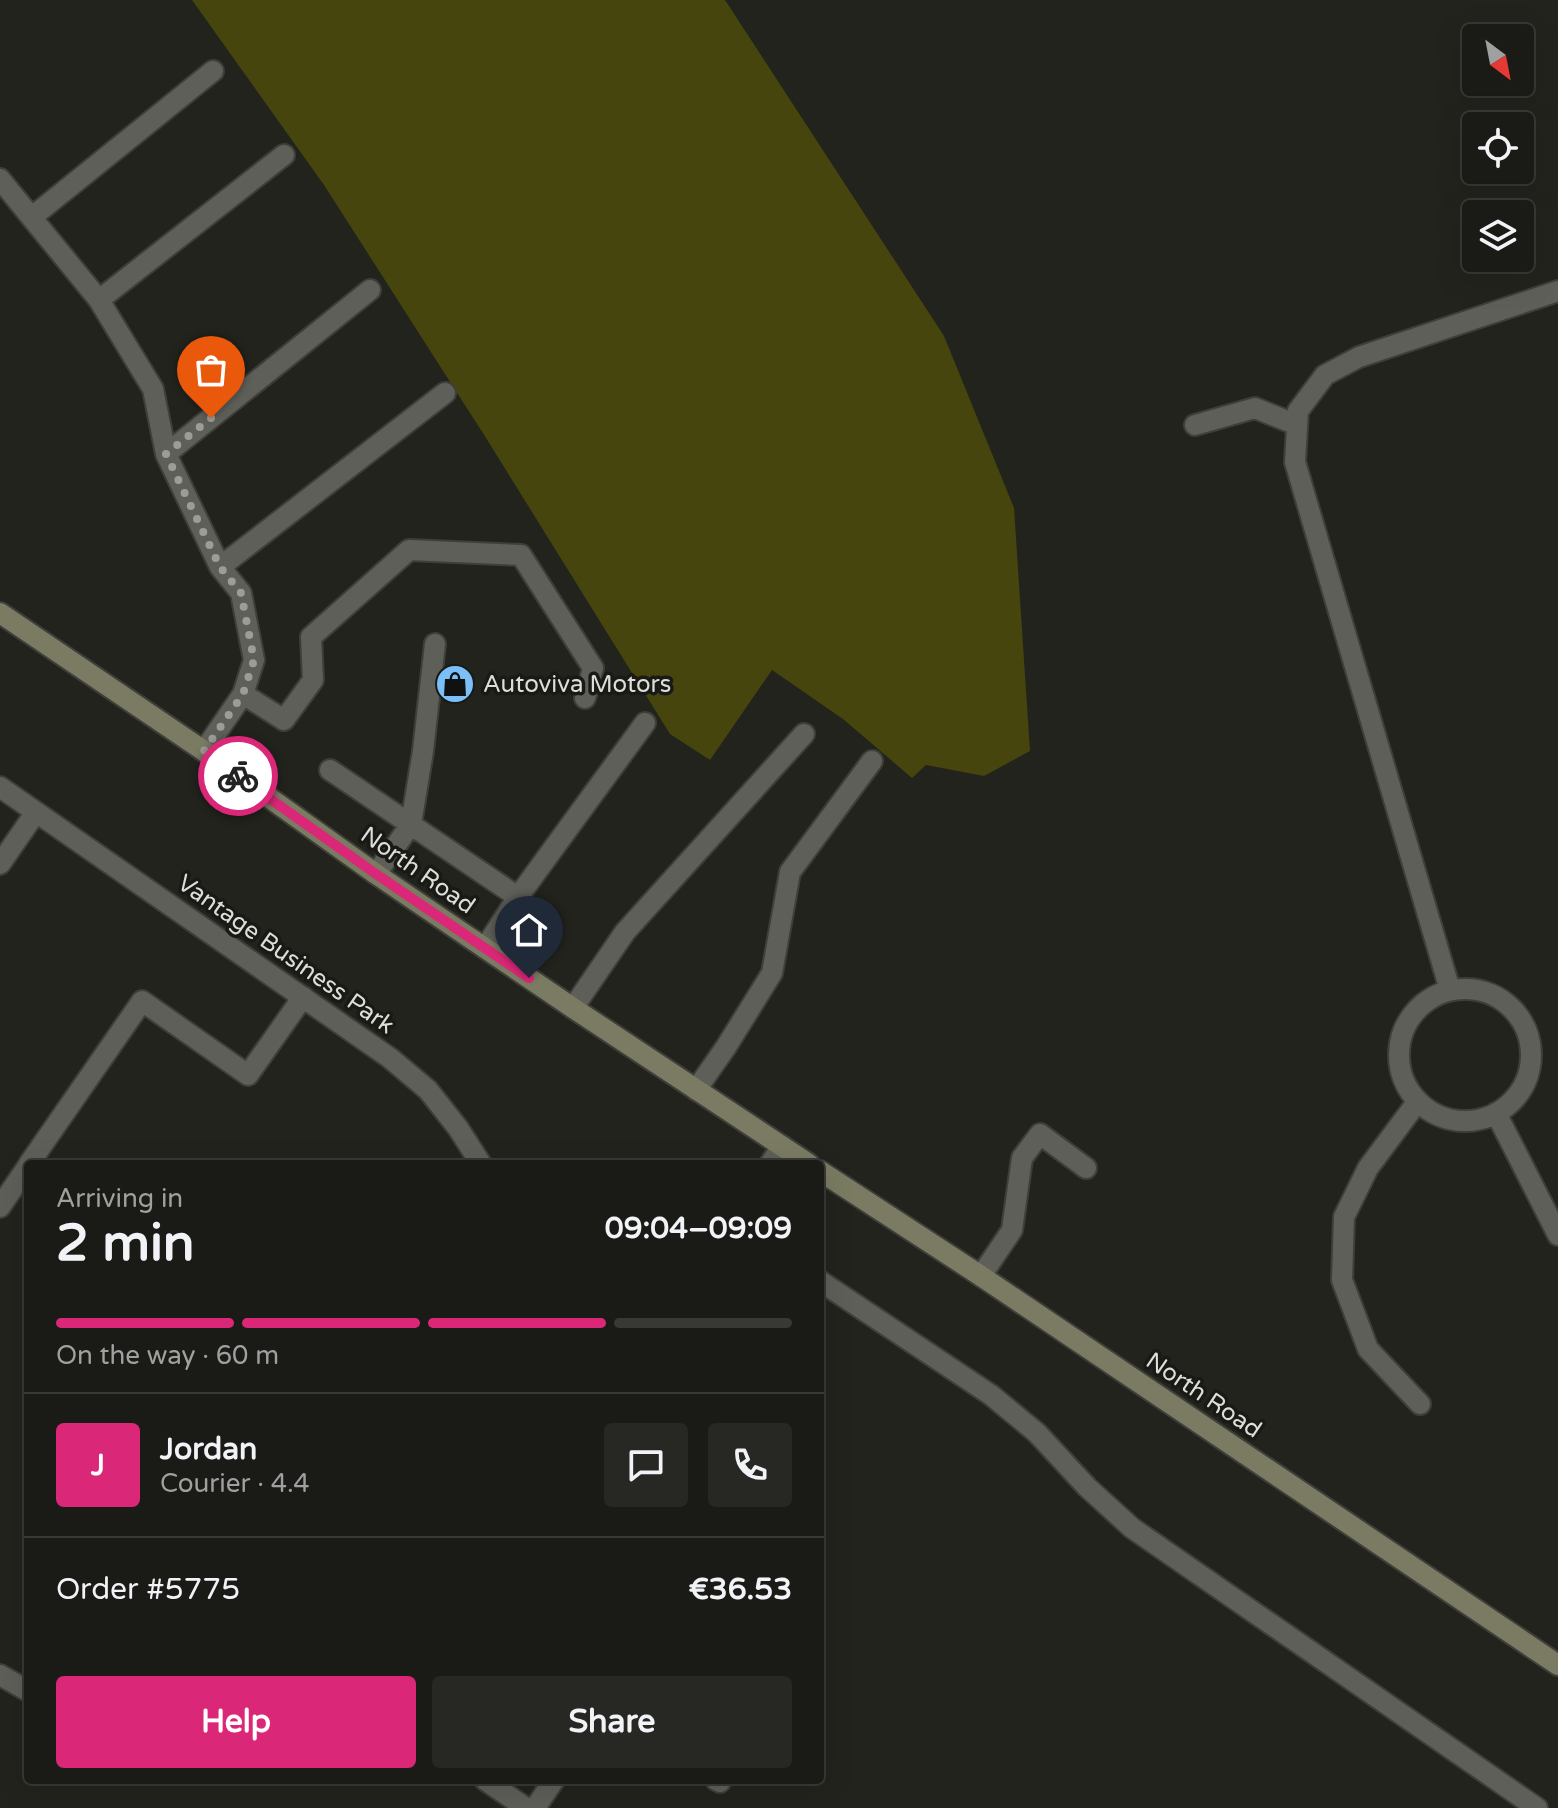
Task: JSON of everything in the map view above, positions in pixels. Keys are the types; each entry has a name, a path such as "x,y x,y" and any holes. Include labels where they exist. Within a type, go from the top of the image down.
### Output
{"main road":[{"name":"North Road","path":"0,613 204,751 376,874 803,1160"},
{"name":"North Road","path":"824,1174 1558,1665"}],"street":[{"path":"32,217 213,71"},
{"path":"99,300 284,155"},
{"path":"0,179 99,300 153,389 166,454 220,567 241,593 254,660 243,694 204,751"},
{"path":"166,454 370,290"},
{"path":"1450,990 1295,462 1298,411 1325,375 1359,357 1558,291"},
{"path":"220,567 445,393"},
{"path":"1195,425 1255,408 1297,425"},
{"path":"243,694 284,720 313,680 311,637 409,550 521,555 593,668 585,698"},
{"path":"376,874 411,824 435,644"},
{"path":"485,948 518,897 645,723"},
{"path":"573,1008 625,932 804,734"},
{"path":"696,1090 772,973 790,872 872,761"},
{"path":"330,770 518,897"},
{"name":"Vantage Business Park","path":"0,787 390,1058 428,1090 478,1160"},
{"path":"0,864 36,812"},
{"path":"1473,988 1495,995 1513,1008 1525,1026 1532,1048 1530,1070 1521,1090 1506,1107 1486,1118 1464,1121 1443,1117 1418,1101 1401,1072 1398,1051 1403,1030 1414,1011 1430,998 1450,990 1473,988"},
{"path":"32,1160 142,1001 248,1075 303,997"},
{"path":"1418,1101 1368,1168 1344,1217 1342,1280 1368,1349 1420,1404"},
{"path":"1496,1113 1558,1235"},
{"path":"981,1276 1012,1230 1022,1158 1040,1134 1086,1168"},
{"path":"773,1160 782,1146"},
{"path":"0,1207 24,1172"},
{"path":"824,1284 991,1395 1037,1433 1087,1487 1132,1528 1537,1808"},
{"path":"0,1675 24,1689"},
{"path":"491,1784 526,1808"},
{"path":"535,1808 551,1784"}],"shaded area":[{"path":"192,0 725,0 944,336 1014,508 1030,751 984,776 926,765 912,778 843,719 772,670 710,760 670,734 324,185"}],"way so far":[{"path":"211,418 166,454 220,567 241,593 254,660 243,694 204,751 238,776"}],"place":[{"name":"Autoviva Motors","path":"455,684"}],"route":[{"path":"238,776 529,978"}]}
